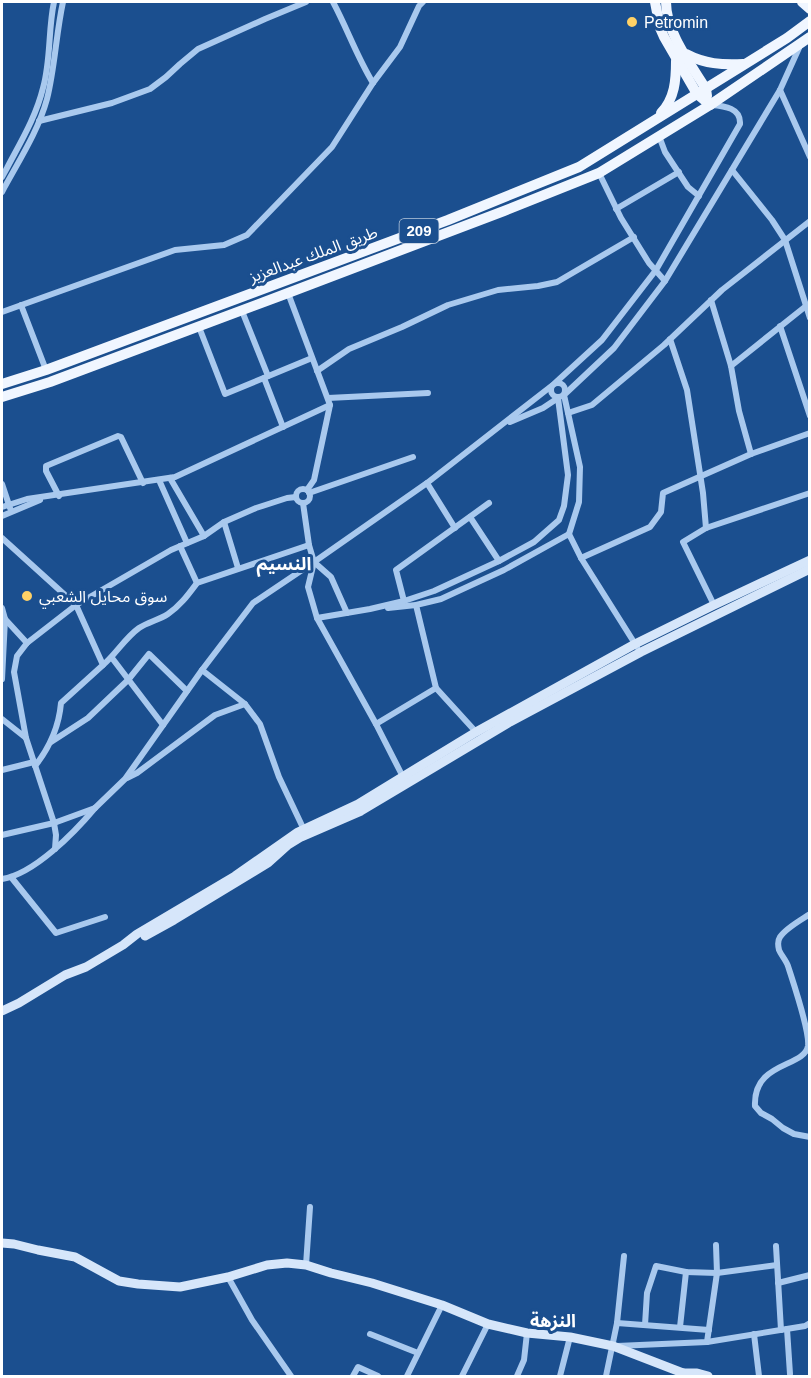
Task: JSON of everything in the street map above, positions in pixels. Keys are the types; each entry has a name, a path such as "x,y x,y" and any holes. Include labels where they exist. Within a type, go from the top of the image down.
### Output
{"main road":[{"path":"655,2 660,28 710,105"},
{"path":"656,119 666,108 672,96 680,56 666,16 666,2"},
{"name":"طريق الملك عبدالعزيز","path":"2,384 448,220 579,167 746,64 810,21"},
{"name":"طريق الملك عبدالعزيز","path":"2,397 50,382 288,294 599,173 710,105 810,37"},
{"path":"680,56 717,64 746,64"}],"street":[{"path":"2,177 36,109 44,87 54,2"},
{"path":"2,192 39,121 46,100 63,2"},
{"path":"39,121 112,104 150,89 198,50 306,2"},
{"path":"333,2 346,26 361,64 373,83"},
{"path":"2,312 175,250 224,244 247,235 332,147 373,83 400,47 423,2"},
{"path":"503,424 543,408 561,397 614,348 665,281 780,90 800,44"},
{"path":"780,90 810,156"},
{"path":"2,879 11,878 55,850 125,779 202,670 253,603 427,483 554,384 602,340 656,270 740,124 736,111 724,106 710,105"},
{"path":"659,136 665,152 688,187 699,196"},
{"path":"732,170 785,240 810,318"},
{"path":"616,208 679,172"},
{"path":"599,173 616,208 649,263 665,281"},
{"path":"568,413 592,405 670,339 722,290 810,220"},
{"path":"317,371 349,349 448,305 498,290 557,282 634,237"},
{"path":"288,294 329,401 320,458 308,492 310,499 303,503 296,497"},
{"path":"711,300 731,366 739,411 751,454"},
{"path":"21,305 45,370"},
{"path":"731,366 806,306"},
{"path":"242,310 283,427"},
{"path":"199,327 225,394 312,358"},
{"path":"780,327 810,416"},
{"path":"670,339 687,390 703,493 706,528"},
{"path":"554,384 564,385 566,392 561,397"},
{"path":"370,609 416,605 441,599 504,570 569,534 579,502 580,467 568,413 561,397 552,394 551,391 554,384"},
{"path":"2,507 10,508 46,498 175,477 283,427 329,401 428,393"},
{"path":"316,618 370,609 434,591 534,542 559,520 564,506 568,475 561,397"},
{"path":"581,558 650,527 661,512 663,493 751,454 810,433"},
{"path":"59,496 46,471 46,466 118,436 121,437 143,483"},
{"path":"296,497 299,490 303,489 308,492 413,457"},
{"path":"170,478 204,536"},
{"path":"159,480 187,543"},
{"path":"427,483 455,528"},
{"path":"2,484 10,508"},
{"path":"714,605 683,542 706,528 810,493"},
{"path":"55,850 54,823 26,738 14,672 17,656 27,643 76,605 180,546 204,536 224,522 256,508 296,497"},
{"path":"303,503 314,562 308,587 316,618 403,777"},
{"path":"404,601 396,570 489,504"},
{"path":"2,516 10,508"},
{"path":"470,518 499,561"},
{"path":"559,520 638,648"},
{"path":"224,522 238,568"},
{"path":"2,538 76,605 103,665"},
{"path":"2,770 34,764 46,752 60,718 62,703 112,658 123,643 138,629 168,614 183,602 196,583 309,544"},
{"path":"180,546 196,583"},
{"path":"305,832 361,811 714,605 810,560"},
{"path":"314,562 331,577 347,613"},
{"path":"2,1011 65,975 86,967 305,832 358,804 476,732 638,648 810,569"},
{"path":"416,605 436,688 476,732"},
{"path":"2,608 5,619 2,679"},
{"path":"5,619 27,643"},
{"path":"50,742 88,718 128,680 149,654 187,691"},
{"path":"112,658 163,725"},
{"path":"202,670 245,704 260,724 279,777 305,832"},
{"path":"376,724 436,688"},
{"path":"125,779 137,773 215,715 245,704"},
{"path":"2,719 26,738"},
{"path":"2,835 54,823 95,808"},
{"path":"11,878 56,933 105,917"},
{"path":"810,914 780,937 778,948 787,963 808,1035 808,1047 804,1055 771,1072 760,1082 754,1097 755,1106 761,1113 794,1134 810,1137"},
{"path":"306,1265 310,1207"},
{"path":"2,1243 75,1257 119,1281 138,1284 180,1287 267,1266 287,1263 306,1265 442,1305 488,1324 527,1333 570,1337 613,1346 685,1376 697,1373 708,1377"},
{"path":"707,1342 717,1273 716,1245"},
{"path":"776,1246 778,1283 790,1374"},
{"path":"606,1377 617,1323 624,1256"},
{"path":"645,1325 647,1293 656,1266 686,1272 717,1273 777,1265"},
{"path":"680,1327 686,1272"},
{"path":"778,1283 810,1275"},
{"path":"228,1277 252,1320 291,1377"},
{"path":"407,1377 442,1305"},
{"path":"617,1323 709,1330"},
{"path":"613,1346 707,1342 805,1326 810,1323"},
{"path":"462,1377 488,1324"},
{"path":"517,1377 524,1360 527,1333"},
{"path":"370,1334 418,1353"},
{"path":"754,1334 759,1377"},
{"path":"560,1377 570,1337"},
{"path":"353,1377 357,1367 378,1377"}],"place":[{"name":"Petromin","path":"632,22"},
{"name":"سوق محايل الشعبي","path":"27,596"}],"district":[{"name":"النسيم","path":"284,564"},
{"name":"النزهة","path":"553,1321"}]}
